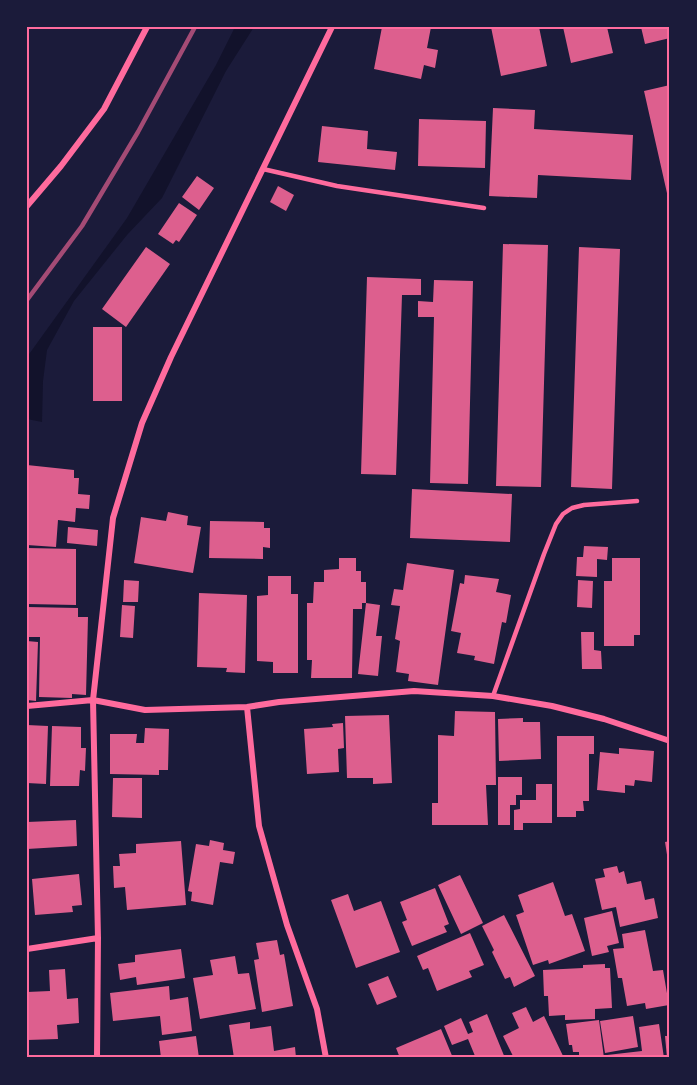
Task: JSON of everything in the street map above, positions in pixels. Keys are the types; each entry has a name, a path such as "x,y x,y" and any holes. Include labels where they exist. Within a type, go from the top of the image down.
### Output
{"street":[{"path":"27,206 105,109 147,27"},
{"path":"97,1058 98,938 93,700 113,518 142,423 171,357 332,27"},
{"path":"27,706 93,700 145,710 247,707 279,702 414,691 493,696 552,706 593,716 670,741"},
{"path":"247,707 259,826 287,925 317,1009 326,1058"},
{"path":"27,949 98,938"}],"lane":[{"path":"263,169 337,186 484,208"},
{"path":"493,696 544,554 556,524 563,514 572,508 584,505 638,501"}],"shaded area":[{"path":"235,27 254,27 226,71 162,198 127,235 74,301 47,350 43,381 42,422 27,419 27,357 127,218 216,65"}],"building":[{"path":"382,27 431,27 427,48 438,50 435,68 424,65 421,79 374,69"},
{"path":"491,27 539,27 547,66 501,76"},
{"path":"563,27 607,27 613,53 571,63"},
{"path":"641,27 670,27 670,38 645,44"},
{"path":"670,85 670,201 669,202 644,91"},
{"path":"493,108 535,110 534,129 633,135 631,180 538,175 537,198 489,196"},
{"path":"419,119 486,121 485,168 418,166"},
{"path":"322,126 368,131 367,149 397,152 395,170 318,162"},
{"path":"197,176 214,188 199,210 182,197"},
{"path":"278,186 294,195 286,211 270,202"},
{"path":"179,203 197,215 179,242 176,240 173,244 158,234"},
{"path":"503,244 548,245 541,487 496,486"},
{"path":"146,247 170,264 126,327 102,309"},
{"path":"579,247 620,249 612,489 571,487"},
{"path":"367,277 421,279 421,295 402,295 396,475 361,474"},
{"path":"434,280 473,281 468,484 430,483 434,317 418,317 418,301 433,302"},
{"path":"93,327 122,327 122,401 93,401"},
{"path":"27,465 74,470 74,478 79,478 78,494 90,495 89,509 76,508 75,522 58,520 56,547 27,545"},
{"path":"412,489 512,494 510,542 410,538"},
{"path":"168,512 188,516 187,525 201,527 193,573 134,563 141,517 166,521"},
{"path":"210,521 264,522 264,528 270,528 270,548 263,547 263,559 209,558"},
{"path":"68,527 98,530 97,546 67,543"},
{"path":"584,546 608,547 607,560 597,559 597,577 576,576 577,557 583,557"},
{"path":"27,548 76,549 76,605 27,604"},
{"path":"339,558 356,558 356,571 361,571 361,582 366,582 366,603 362,603 362,609 353,609 352,678 311,678 312,660 307,660 307,603 313,603 314,582 324,582 324,570 339,569"},
{"path":"612,558 640,558 640,635 634,635 634,646 604,646 604,581 612,581"},
{"path":"407,563 454,570 438,685 408,681 409,674 396,672 400,641 395,639 400,606 391,605 394,589 403,590"},
{"path":"465,575 499,579 496,592 511,595 506,623 502,622 494,664 474,660 475,656 457,653 461,633 451,631 460,583 464,584"},
{"path":"268,576 291,576 291,594 298,594 298,673 273,673 273,662 257,661 257,596 268,595"},
{"path":"124,580 139,581 138,602 123,602"},
{"path":"578,580 593,581 592,608 577,607"},
{"path":"199,593 247,595 245,673 226,672 227,668 197,667"},
{"path":"366,603 380,605 376,636 382,636 378,676 358,674"},
{"path":"122,605 135,606 133,638 120,637"},
{"path":"27,607 78,608 78,617 88,617 86,695 72,694 72,698 39,697 40,637 27,637"},
{"path":"581,632 594,632 594,650 601,651 602,669 582,669"},
{"path":"27,641 38,642 36,701 27,700"},
{"path":"455,711 495,712 496,785 486,785 488,825 432,825 432,803 438,803 438,735 454,736"},
{"path":"389,715 392,783 373,784 373,778 347,778 345,716"},
{"path":"523,718 523,722 540,722 541,759 499,761 498,719"},
{"path":"343,723 344,748 338,749 339,772 307,774 304,729 333,727 332,724"},
{"path":"27,725 48,726 46,784 27,783"},
{"path":"52,726 81,727 81,748 86,748 85,771 80,770 79,786 50,786"},
{"path":"145,728 169,729 168,770 159,770 159,775 110,774 110,734 137,734 136,743 144,743"},
{"path":"557,736 594,736 594,754 589,754 589,801 583,801 584,811 576,811 576,817 557,817"},
{"path":"619,748 654,751 652,782 635,780 634,786 625,785 625,793 597,790 600,752 619,754"},
{"path":"498,777 522,777 522,795 516,795 516,805 510,805 510,825 498,825"},
{"path":"113,778 142,778 142,818 112,817"},
{"path":"536,784 552,784 552,823 523,823 523,830 514,830 514,810 520,809 520,800 536,800"},
{"path":"76,820 77,846 27,849 27,822"},
{"path":"210,840 224,843 223,850 235,852 233,864 220,862 213,905 191,901 192,892 188,891 196,844 209,846"},
{"path":"181,841 186,905 127,910 125,887 114,888 113,866 120,866 119,854 136,853 136,844"},
{"path":"670,841 670,861 668,861 665,842"},
{"path":"617,866 619,873 624,871 627,884 641,881 645,900 654,898 658,918 620,927 616,907 602,910 595,879 605,877 603,869"},
{"path":"79,874 82,905 72,906 73,912 35,915 32,879"},
{"path":"460,875 483,923 461,934 438,885"},
{"path":"553,882 565,916 572,914 585,951 549,964 548,960 533,965 516,915 524,912 518,895"},
{"path":"435,888 449,924 444,926 447,932 412,946 402,922 407,920 400,902"},
{"path":"348,894 354,911 381,901 400,952 356,968 331,900"},
{"path":"612,911 619,943 607,946 609,952 592,956 584,918"},
{"path":"504,915 535,976 514,987 510,977 505,979 482,926"},
{"path":"645,930 653,971 663,970 669,1005 646,1009 645,1003 627,1006 622,978 618,978 613,949 624,948 622,934"},
{"path":"470,933 484,965 469,971 472,977 437,991 428,968 423,970 417,956"},
{"path":"277,940 280,955 284,954 293,1006 262,1012 254,960 259,959 256,943"},
{"path":"181,949 185,978 137,985 136,977 120,980 118,964 135,962 135,955"},
{"path":"235,956 238,974 249,973 256,1009 200,1019 193,978 213,975 210,960"},
{"path":"605,964 605,968 610,968 612,1008 595,1009 595,1019 565,1020 565,1015 549,1016 548,996 544,996 543,970 583,968 583,965"},
{"path":"65,969 67,999 78,998 79,1023 57,1025 58,1039 27,1040 27,992 50,991 49,970"},
{"path":"388,976 397,997 377,1005 368,984"},
{"path":"169,986 170,1000 188,997 192,1031 162,1035 160,1016 113,1021 110,993"},
{"path":"526,1007 533,1022 544,1016 564,1058 514,1058 503,1036 519,1028 512,1013"},
{"path":"487,1014 505,1058 470,1058 475,1056 468,1039 452,1045 444,1026 461,1018 468,1034 473,1032 469,1022"},
{"path":"633,1016 638,1047 605,1053 600,1021"},
{"path":"599,1020 604,1058 579,1057 579,1052 573,1052 572,1045 569,1045 566,1024"},
{"path":"250,1022 250,1029 271,1026 274,1051 295,1047 296,1058 234,1058 229,1025"},
{"path":"659,1024 664,1058 607,1058 607,1055 642,1051 639,1027"},
{"path":"441,1029 453,1058 400,1058 396,1048"},
{"path":"196,1036 199,1058 161,1058 159,1041"},
{"path":"665,1036 670,1036 670,1058 667,1058"}],"railway":[{"path":"27,300 82,226 138,132 195,27"}]}
